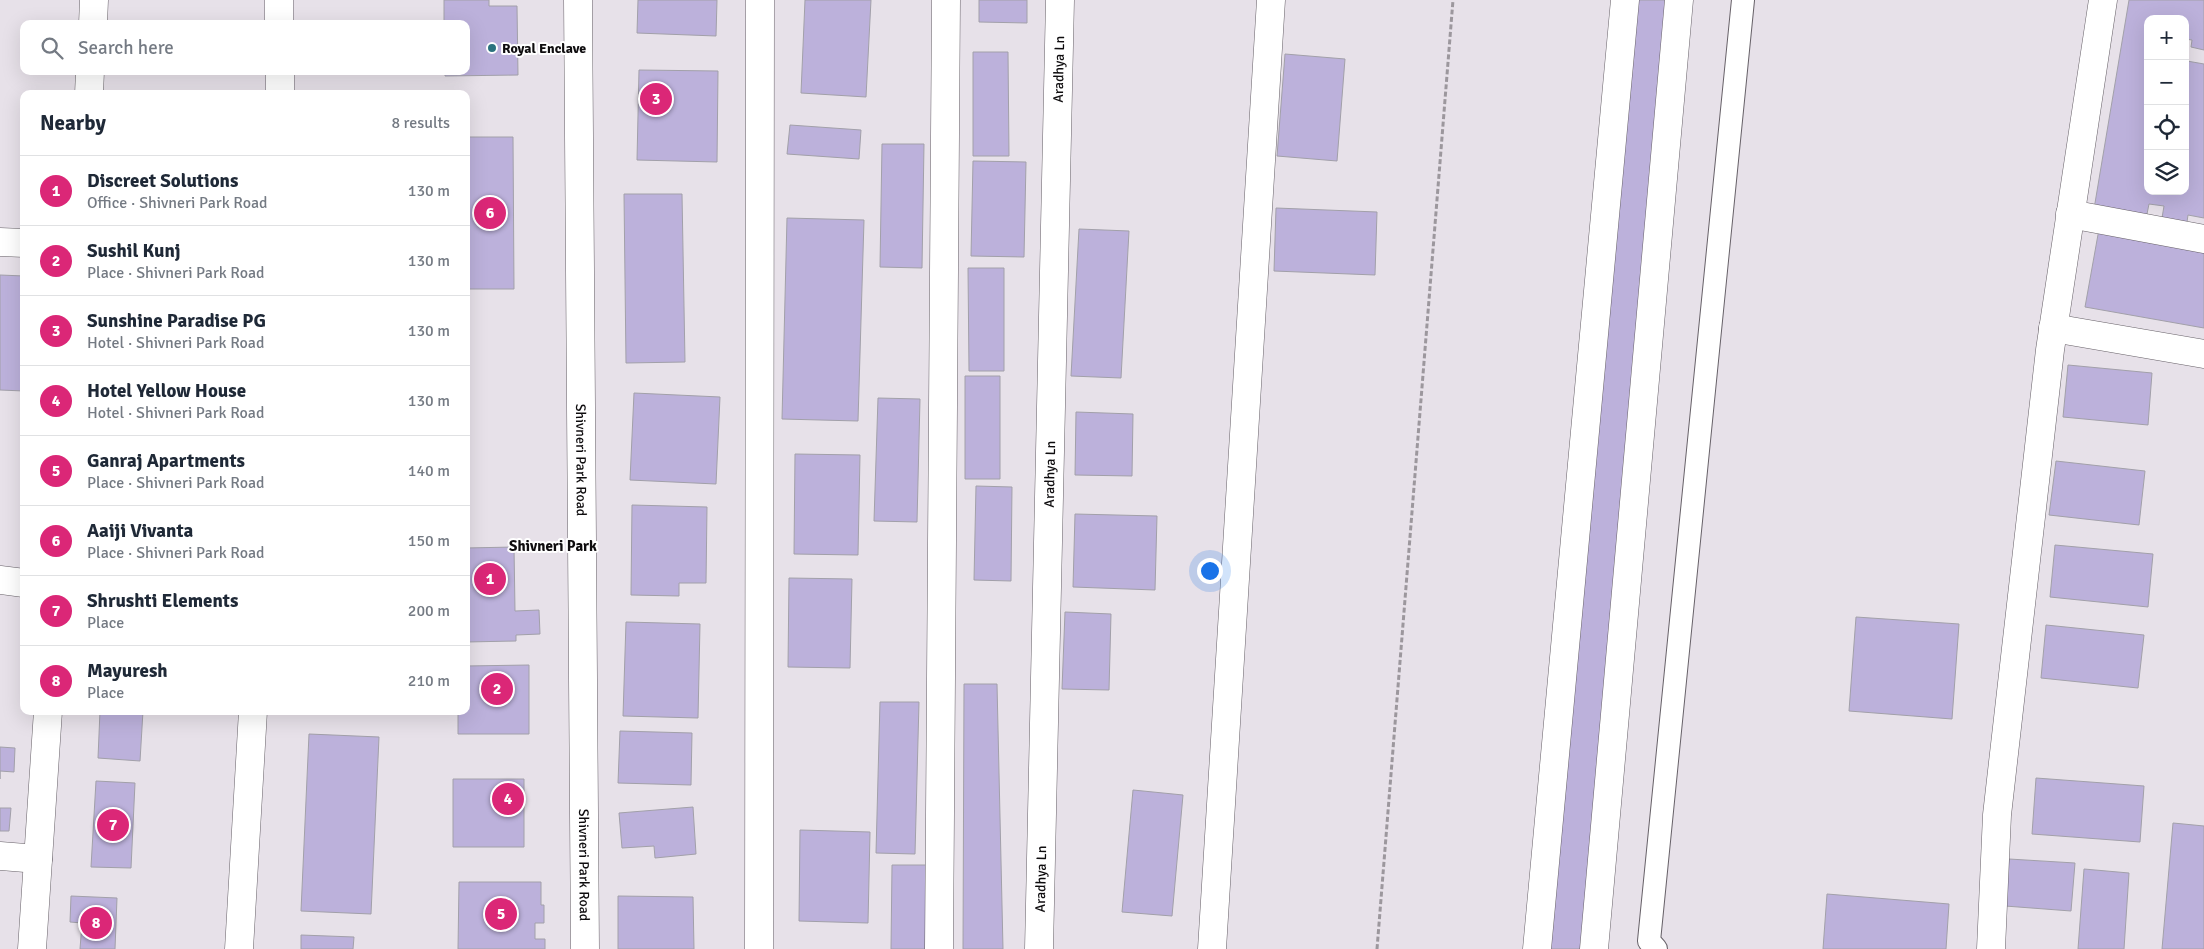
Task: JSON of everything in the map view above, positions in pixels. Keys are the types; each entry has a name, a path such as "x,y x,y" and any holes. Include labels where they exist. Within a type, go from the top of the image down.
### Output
{"street":[{"path":"93,20 94,0"},
{"path":"279,0 279,20"},
{"name":"Shivneri Park Road","path":"578,0 585,949"},
{"path":"759,949 760,0"},
{"path":"939,949 946,0"},
{"name":"Aradhya Ln","path":"1039,949 1060,0"},
{"path":"1212,949 1271,0"},
{"path":"1538,949 1625,0"},
{"path":"1594,949 1679,0"},
{"path":"1991,949 1997,815 2053,328 2103,0"},
{"path":"89,90 90,75"},
{"path":"280,75 280,90"},
{"path":"2070,214 2204,239"},
{"path":"0,242 20,244"},
{"path":"2053,328 2204,354"},
{"path":"0,580 20,582"},
{"path":"32,949 48,715"},
{"path":"239,949 253,715"},
{"path":"0,856 38,859"}],"lane":[{"path":"1656,949 1649,941 1743,0"}],"path":[{"path":"1377,949 1453,0"}],"building":[{"name":"Royal Enclave","path":"444,0 489,0 489,6 517,6 518,75 445,76 470,75 470,20 444,20"},
{"path":"638,0 717,0 716,36 637,33"},
{"path":"805,0 871,0 866,97 801,93"},
{"path":"979,0 1027,0 1027,23 979,22"},
{"path":"1636,0 1671,0 1586,949 1550,949"},
{"path":"2129,0 2204,0 2204,50 2191,47 2192,40 2189,40 2189,15 2144,15 2144,195 2189,195 2189,61 2204,64 2204,218 2188,215 2187,222 2162,218 2164,206 2149,204 2146,219 2094,209"},
{"path":"973,52 1008,52 1009,156 973,156"},
{"path":"1285,54 1345,59 1337,161 1277,156"},
{"path":"639,70 718,71 717,162 637,160"},
{"path":"790,125 861,130 859,159 787,154"},
{"path":"470,137 513,137 514,289 470,289"},
{"path":"882,144 924,144 922,268 880,267"},
{"path":"973,161 1026,162 1024,257 971,256"},
{"path":"624,194 682,194 685,362 626,363"},
{"path":"1276,208 1377,212 1375,275 1274,271"},
{"path":"787,218 864,220 858,421 782,419"},
{"path":"1079,229 1129,231 1121,378 1071,376"},
{"path":"2099,229 2204,247 2204,328 2085,307"},
{"path":"968,268 1004,268 1004,371 969,371"},
{"path":"0,275 20,276 20,391 0,390"},
{"path":"2068,365 2152,373 2148,425 2063,417"},
{"path":"965,376 1000,376 1000,479 965,479"},
{"path":"634,393 720,397 716,484 630,480"},
{"path":"878,398 920,399 917,522 874,521"},
{"path":"1076,412 1133,414 1132,476 1075,475"},
{"path":"795,454 860,455 858,555 794,554"},
{"path":"2056,461 2145,471 2139,525 2049,515"},
{"path":"976,486 1012,487 1011,581 974,580"},
{"path":"632,505 707,507 706,583 679,583 679,596 631,595"},
{"path":"1075,514 1157,516 1155,590 1073,587"},
{"path":"2055,545 2153,554 2148,607 2050,597"},
{"path":"514,547 515,611 539,610 540,634 516,635 516,641 470,642 470,548"},
{"path":"789,578 852,579 850,668 788,667"},
{"path":"1065,612 1111,614 1109,690 1062,689"},
{"path":"1856,617 1959,624 1952,719 1849,711"},
{"path":"626,622 700,624 698,718 623,716"},
{"path":"2046,625 2144,635 2138,688 2041,678"},
{"path":"529,665 529,734 458,734 458,715 470,715 470,666"},
{"path":"964,684 997,684 1003,949 963,949"},
{"path":"880,702 919,702 915,854 876,853"},
{"path":"100,715 143,715 140,761 98,758"},
{"path":"620,731 692,733 691,785 618,783"},
{"path":"309,734 379,737 371,914 301,911"},
{"path":"0,747 15,748 14,772 0,771"},
{"path":"2036,778 2144,786 2140,842 2032,834"},
{"path":"453,779 524,779 524,847 453,847"},
{"path":"96,781 135,783 131,868 91,867"},
{"path":"1133,790 1183,795 1172,916 1122,912"},
{"path":"693,807 696,854 655,858 654,846 622,848 619,813"},
{"path":"0,808 11,808 9,831 0,831"},
{"path":"2173,823 2204,826 2204,949 2162,949"},
{"path":"800,830 870,832 868,923 799,921"},
{"path":"2009,859 2075,863 2071,911 2005,906"},
{"path":"892,865 927,865 925,949 891,949"},
{"path":"2084,869 2129,873 2124,949 2078,949"},
{"path":"459,882 541,882 541,905 544,905 544,923 535,923 535,939 545,939 545,949 458,949"},
{"path":"1827,894 1949,904 1946,949 1823,949"},
{"path":"71,896 117,898 115,949 80,949 82,923 70,922"},
{"path":"618,896 693,897 694,949 618,949"},
{"path":"301,935 354,937 353,949 301,949"}],"place":[{"name":"Royal Enclave","path":"492,48"},
{"name":"Sunshine Paradise PG","path":"656,99"},
{"name":"Aaiji Vivanta","path":"490,213"},
{"name":"Discreet Solutions","path":"490,579"},
{"name":"Sushil Kunj","path":"497,689"},
{"name":"Hotel Yellow House","path":"508,799"},
{"name":"Shrushti Elements","path":"113,825"},
{"name":"Ganraj Apartments","path":"501,914"},
{"name":"Mayuresh","path":"96,923"}],"district":[{"name":"Shivneri Park","path":"553,546"}]}
